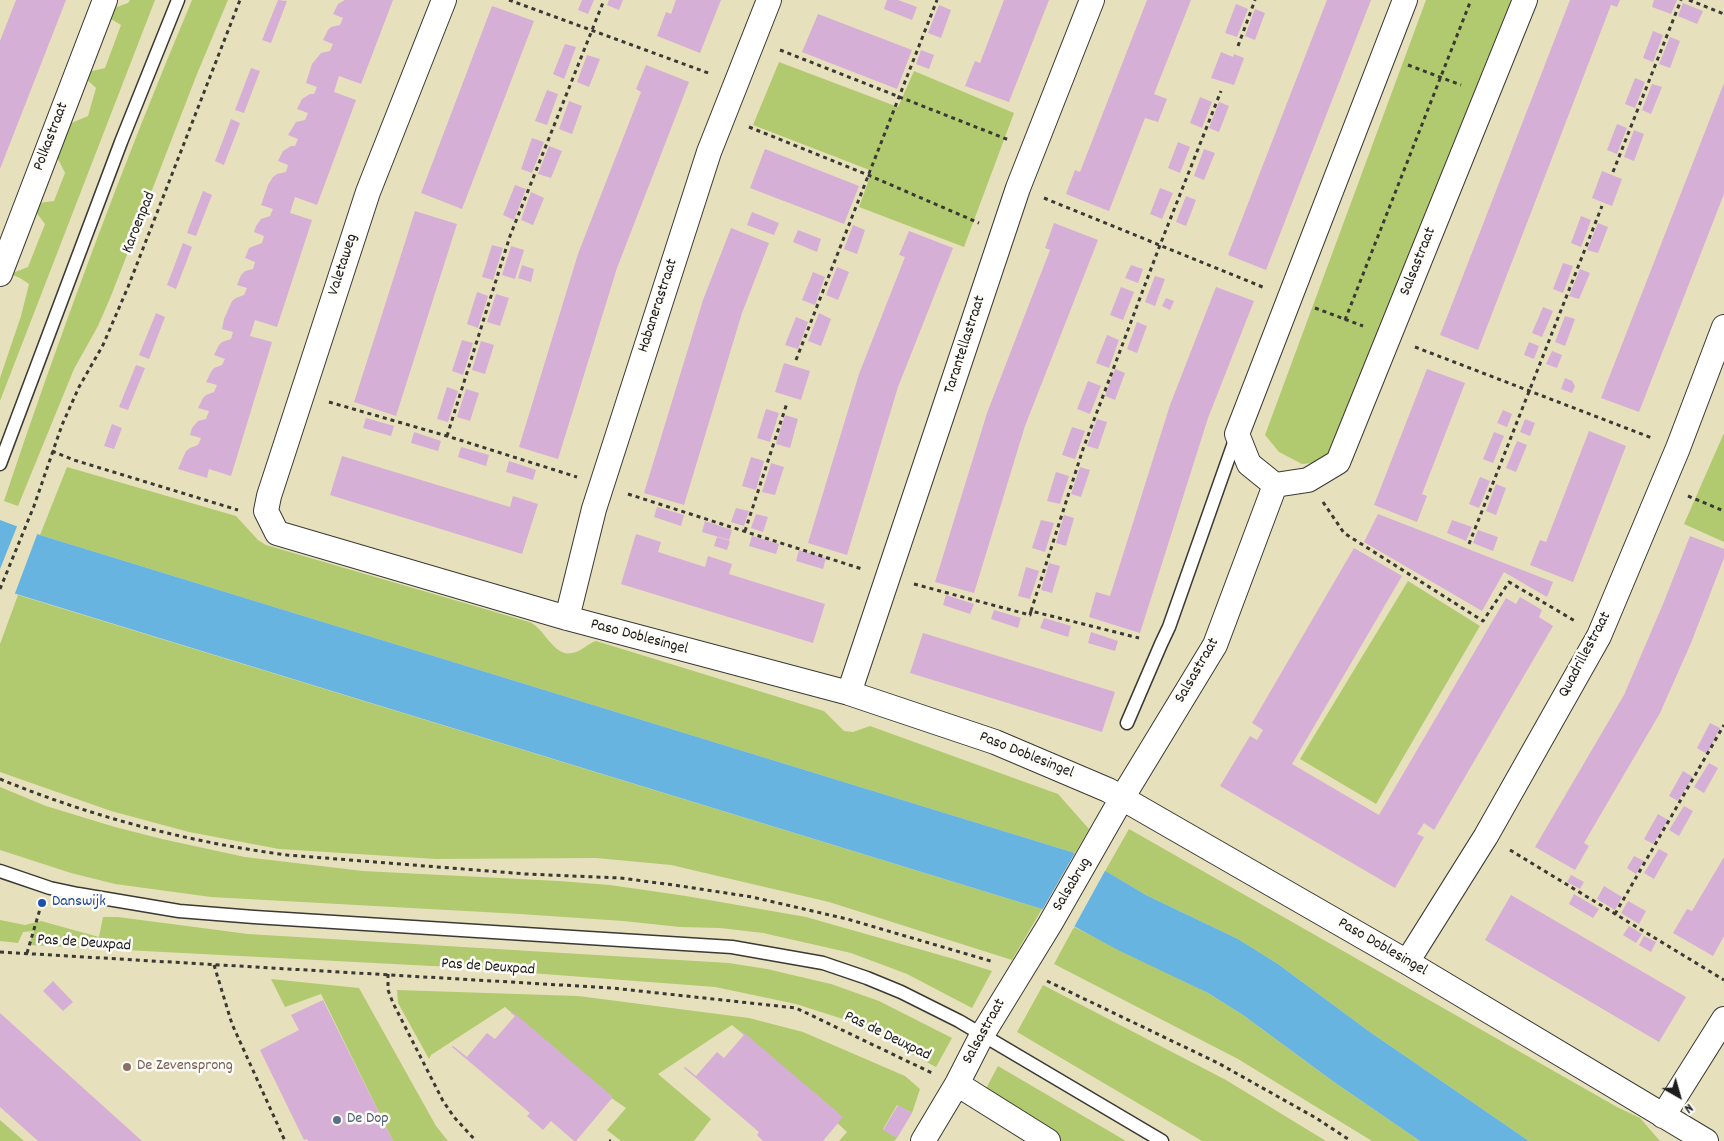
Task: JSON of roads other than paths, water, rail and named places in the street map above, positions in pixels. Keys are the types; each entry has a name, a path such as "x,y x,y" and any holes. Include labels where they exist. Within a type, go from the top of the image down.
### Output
{"street":[{"name":"Polkastraat","path":"0,274 105,0"},
{"name":"Valetaweg","path":"273,527 266,511 269,496 302,394 368,192 444,0"},
{"name":"Habanerastraat","path":"567,618 601,485 709,152 769,0"},
{"name":"Tarantellastraat","path":"849,693 1018,188 1092,0"},
{"path":"1275,485 1249,464 1237,434 1405,0"},
{"name":"Salsastraat","path":"1096,846 1122,798 1215,645 1275,485 1308,480 1338,462 1525,0"},
{"name":"Quadrillestraat","path":"1407,962 1486,836 1599,636 1678,448 1724,327"},
{"name":"Paso Doblesingel","path":"273,527 567,618 849,693 995,742 1108,790 1407,962 1706,1141"},
{"name":"Salsabrug","path":"1050,924 1096,846"},
{"name":"Salsastraat","path":"923,1141 957,1084 982,1035 1050,924"},
{"path":"1663,1116 1724,1019"},
{"path":"957,1084 1048,1141"}],"lane":[{"path":"0,464 178,0"},
{"path":"1127,724 1161,644 1170,628 1237,434"},
{"path":"0,871 50,888 179,911 732,947 823,964 867,978 943,1012 1162,1141"}],"water":[{"path":"0,520 40,535 1075,853 1146,895 1238,939 1278,964 1370,1032 1529,1141 1420,1141 1334,1082 1243,1015 1208,993 1118,950 1042,909 0,589"}],"place":[{"name":"Danswijk","path":"42,903"},
{"name":"De Zevensprong","path":"127,1067"},
{"name":"De Dop","path":"337,1120"}]}
